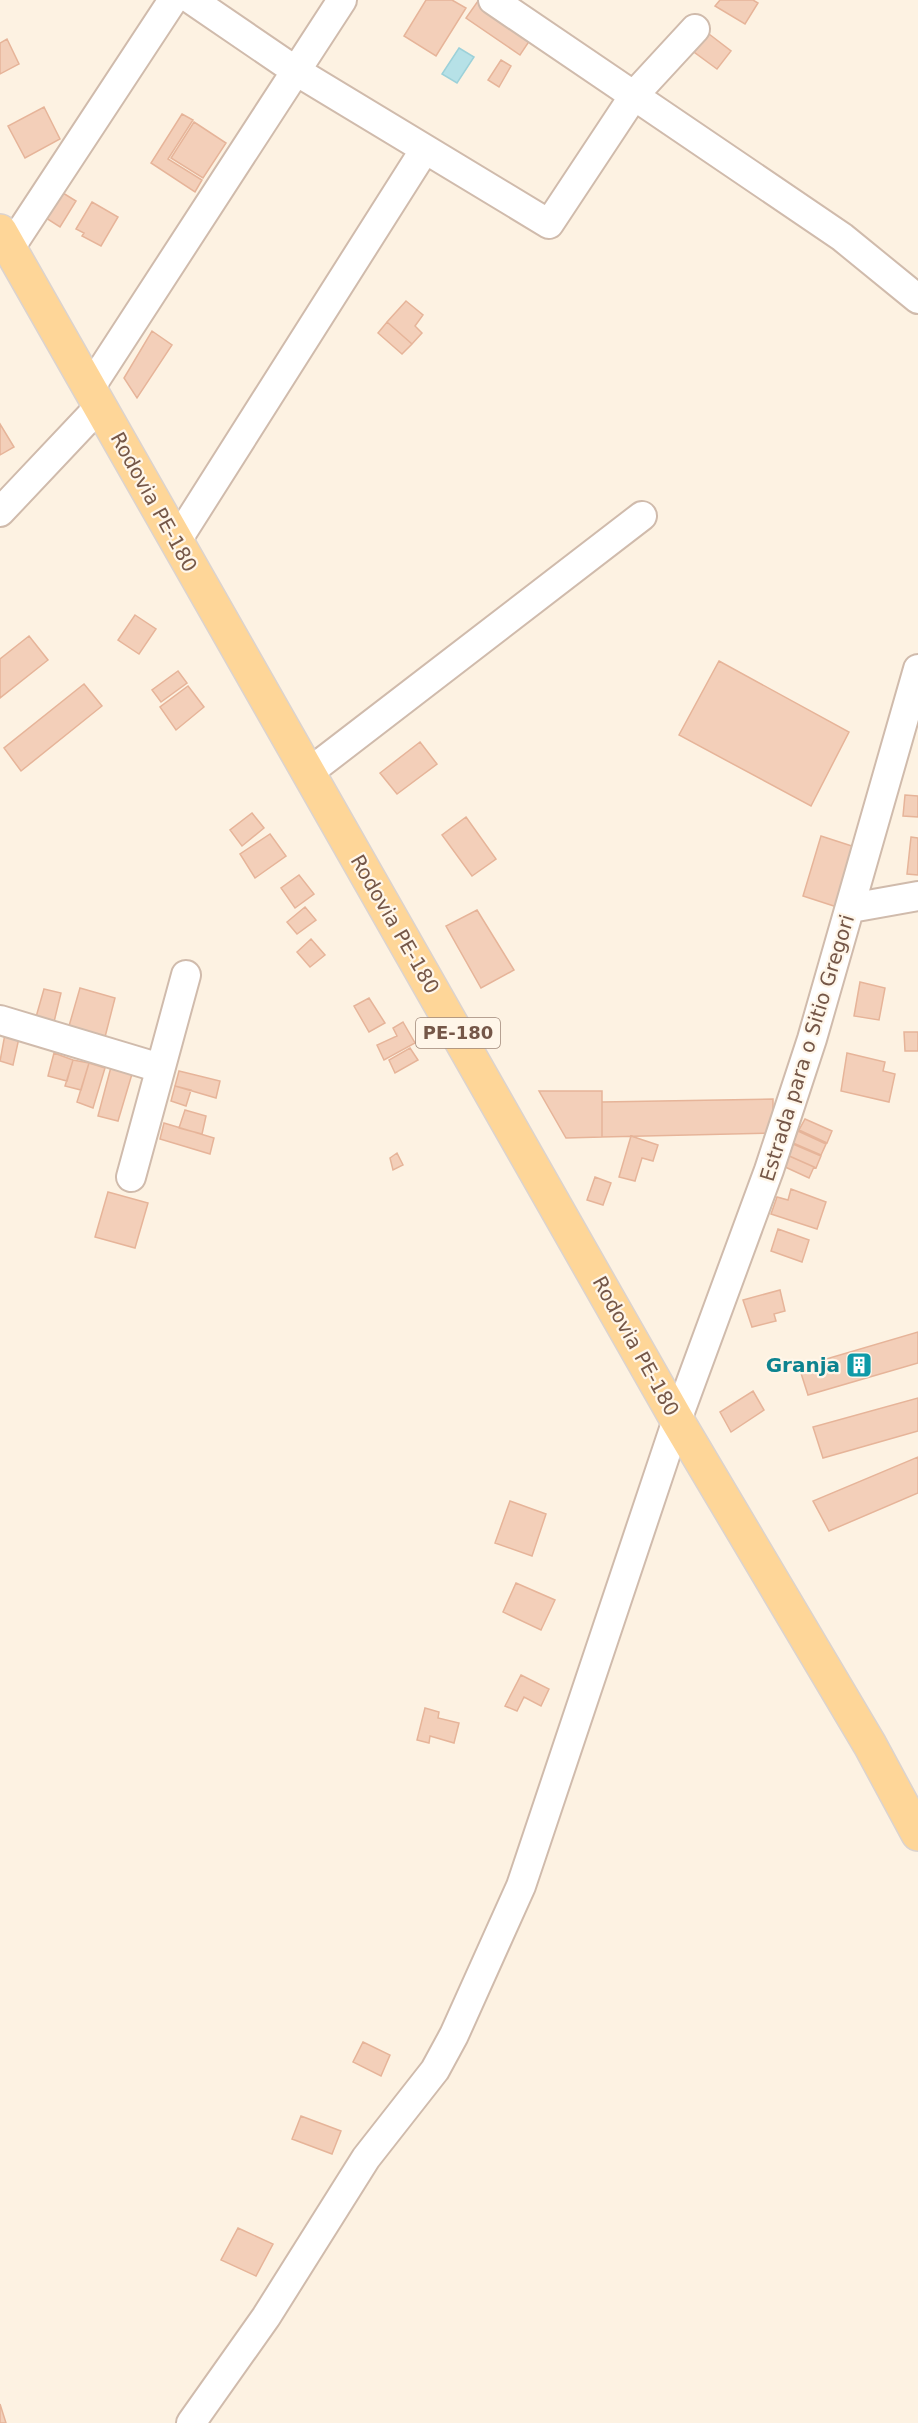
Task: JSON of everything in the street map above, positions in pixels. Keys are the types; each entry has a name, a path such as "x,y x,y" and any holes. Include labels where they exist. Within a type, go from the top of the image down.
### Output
{"main road":[{"name":"Rodovia PE-180","path":"5,239 677,1420 870,1745 918,1834"}],"street":[{"path":"5,239 173,0"},
{"path":"192,0 296,71 549,225 634,94 695,29"},
{"path":"0,512 95,397 342,0"},
{"path":"493,0 842,237 918,299"},
{"path":"176,542 425,149"},
{"path":"308,772 642,516"},
{"name":"Estrada para o Sitio Gregori","path":"191,2423 266,2317 366,2158 435,2070 454,2035 521,1886 677,1420 769,1170 812,1039 918,669"},
{"path":"851,908 918,896"},
{"path":"131,1177 186,975"},
{"path":"0,1020 160,1068"}],"water":[{"path":"459,48 474,57 457,83 442,74"}],"building":[{"path":"426,0 452,0 466,8 436,56 404,36"},
{"path":"720,0 753,0 758,3 745,24 715,6"},
{"path":"478,1 532,37 520,55 466,18"},
{"path":"709,34 731,51 717,69 694,52"},
{"path":"7,39 19,64 0,74 0,43"},
{"path":"501,60 511,66 499,87 488,80"},
{"path":"44,107 60,139 25,158 8,126"},
{"path":"182,114 193,120 168,159 202,180 195,192 151,163"},
{"path":"194,122 226,143 203,178 171,158"},
{"path":"63,193 76,201 60,227 46,218"},
{"path":"92,202 118,217 101,246 82,236 84,233 76,229"},
{"path":"406,301 423,315 415,326 422,333 412,344 387,322"},
{"path":"387,322 412,344 402,354 378,333"},
{"path":"152,331 172,345 137,398 124,378"},
{"path":"0,424 14,447 0,455"},
{"path":"135,615 156,629 139,654 118,640"},
{"path":"29,636 48,660 0,698 0,659"},
{"path":"719,661 849,732 811,806 679,735"},
{"path":"178,671 187,683 161,702 152,690"},
{"path":"84,684 102,706 21,771 4,748"},
{"path":"188,686 204,707 176,730 160,707"},
{"path":"420,742 437,764 397,794 380,773"},
{"path":"905,795 918,796 918,817 903,816"},
{"path":"252,813 264,828 242,846 230,830"},
{"path":"466,817 496,859 472,876 442,835"},
{"path":"270,834 286,856 255,878 240,854"},
{"path":"821,836 858,848 840,908 803,896"},
{"path":"911,837 918,838 918,875 907,874"},
{"path":"299,875 314,894 295,908 281,888"},
{"path":"305,907 316,920 297,934 287,922"},
{"path":"477,910 514,970 481,988 446,926"},
{"path":"311,939 325,955 310,967 297,952"},
{"path":"860,982 885,988 879,1020 854,1016"},
{"path":"80,988 115,998 105,1037 69,1026"},
{"path":"44,989 61,993 54,1022 36,1017"},
{"path":"369,998 385,1023 369,1032 354,1006"},
{"path":"403,1022 415,1043 384,1060 377,1045 397,1036 393,1028"},
{"path":"904,1032 918,1032 918,1051 905,1051"},
{"path":"5,1034 19,1038 13,1065 0,1061"},
{"path":"410,1048 418,1060 395,1073 389,1060"},
{"path":"54,1053 73,1060 67,1081 48,1076"},
{"path":"847,1053 885,1062 883,1071 895,1074 889,1102 841,1091"},
{"path":"73,1060 89,1063 81,1090 65,1086"},
{"path":"89,1063 105,1068 93,1108 77,1102"},
{"path":"111,1067 132,1074 118,1121 98,1116"},
{"path":"179,1071 220,1081 216,1098 175,1086"},
{"path":"175,1086 191,1090 186,1106 171,1101"},
{"path":"539,1091 602,1091 602,1137 566,1138"},
{"path":"773,1099 773,1133 602,1137 602,1102"},
{"path":"185,1110 206,1116 202,1134 179,1128"},
{"path":"805,1119 832,1131 827,1143 799,1130"},
{"path":"164,1123 214,1138 210,1154 160,1139"},
{"path":"798,1131 826,1144 821,1155 793,1143"},
{"path":"631,1136 658,1145 653,1161 642,1158 635,1181 619,1177"},
{"path":"793,1144 821,1156 816,1168 787,1155"},
{"path":"397,1153 403,1165 393,1170 390,1158"},
{"path":"787,1155 814,1167 809,1178 783,1166"},
{"path":"595,1177 611,1183 603,1205 587,1200"},
{"path":"791,1189 826,1202 817,1229 771,1214 777,1197 788,1200"},
{"path":"108,1192 148,1203 135,1248 95,1237"},
{"path":"778,1229 809,1240 802,1262 771,1251"},
{"path":"780,1290 785,1311 774,1314 776,1321 752,1327 743,1300"},
{"name":"Granja","path":"918,1332 918,1363 808,1395 799,1367"},
{"path":"753,1391 764,1410 731,1432 720,1412"},
{"name":"Granja","path":"918,1398 918,1431 823,1458 813,1427"},
{"path":"918,1457 918,1493 829,1531 813,1501"},
{"path":"510,1501 546,1514 532,1556 495,1543"},
{"path":"516,1583 555,1600 541,1630 503,1612"},
{"path":"521,1675 549,1689 541,1706 524,1697 517,1711 505,1706"},
{"path":"425,1708 439,1712 438,1718 459,1723 454,1743 430,1736 429,1743 417,1740"},
{"path":"363,2042 390,2055 381,2076 353,2062"},
{"path":"301,2116 341,2131 332,2154 292,2139"},
{"path":"238,2228 273,2244 256,2276 221,2260"},
{"path":"0,2404 6,2423 0,2423"}],"place":[{"name":"Granja","path":"859,1365"}]}
